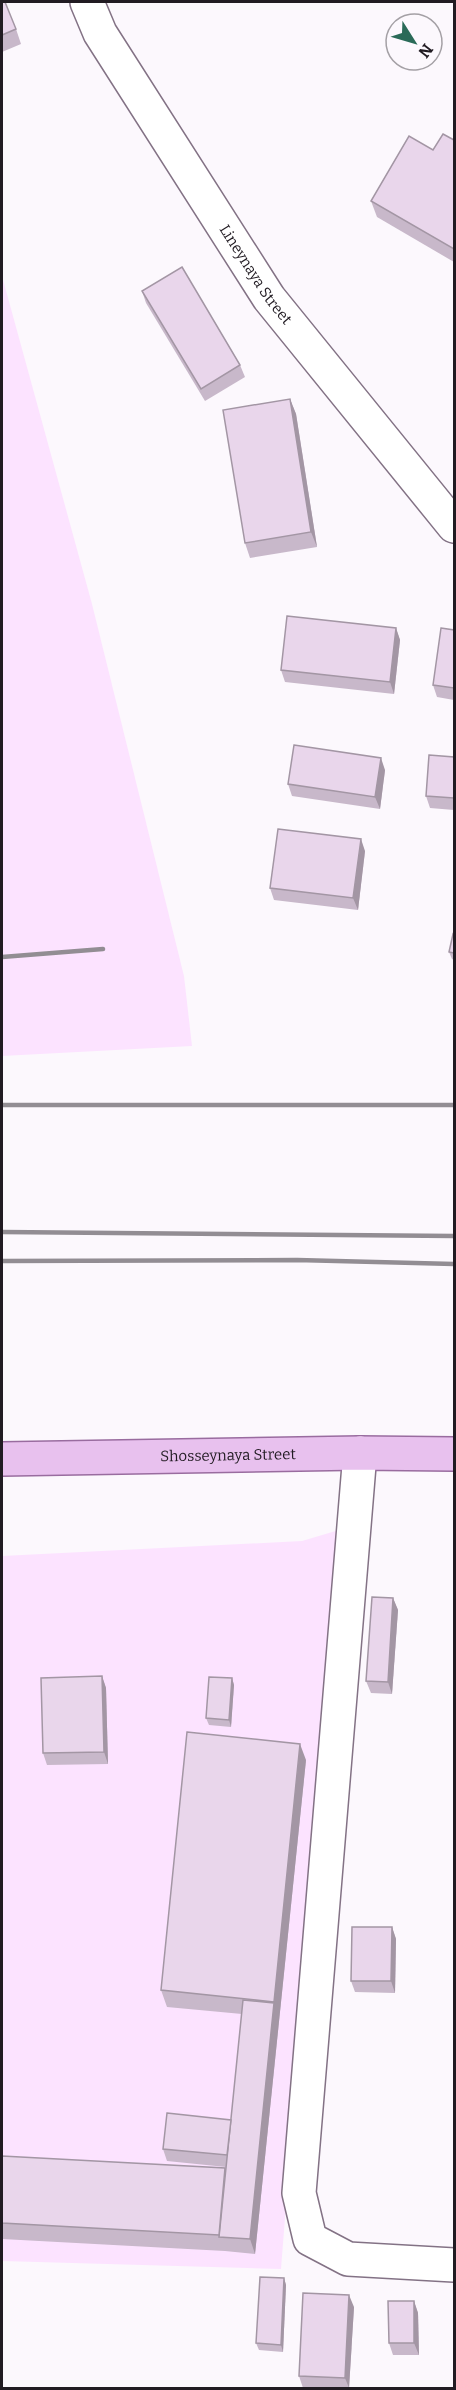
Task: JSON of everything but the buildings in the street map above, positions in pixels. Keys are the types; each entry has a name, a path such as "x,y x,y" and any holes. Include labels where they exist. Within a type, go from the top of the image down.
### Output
{"main road":[{"name":"Shosseynaya Street","path":"2,1459 360,1453 454,1454"}],"street":[{"name":"Lineynaya Street","path":"87,2 100,33 269,298 454,526"},
{"path":"360,1453 299,2193 310,2240 348,2259 454,2265"}],"shaded area":[{"path":"2,276 92,604 184,976 192,1046 2,1056"},
{"path":"339,1530 281,2269 2,2261 2,1556 302,1541"}],"railway":[{"path":"2,957 103,949"},
{"path":"2,1105 454,1105"},
{"path":"2,1232 454,1236"},
{"path":"2,1261 297,1260 454,1264"}]}
